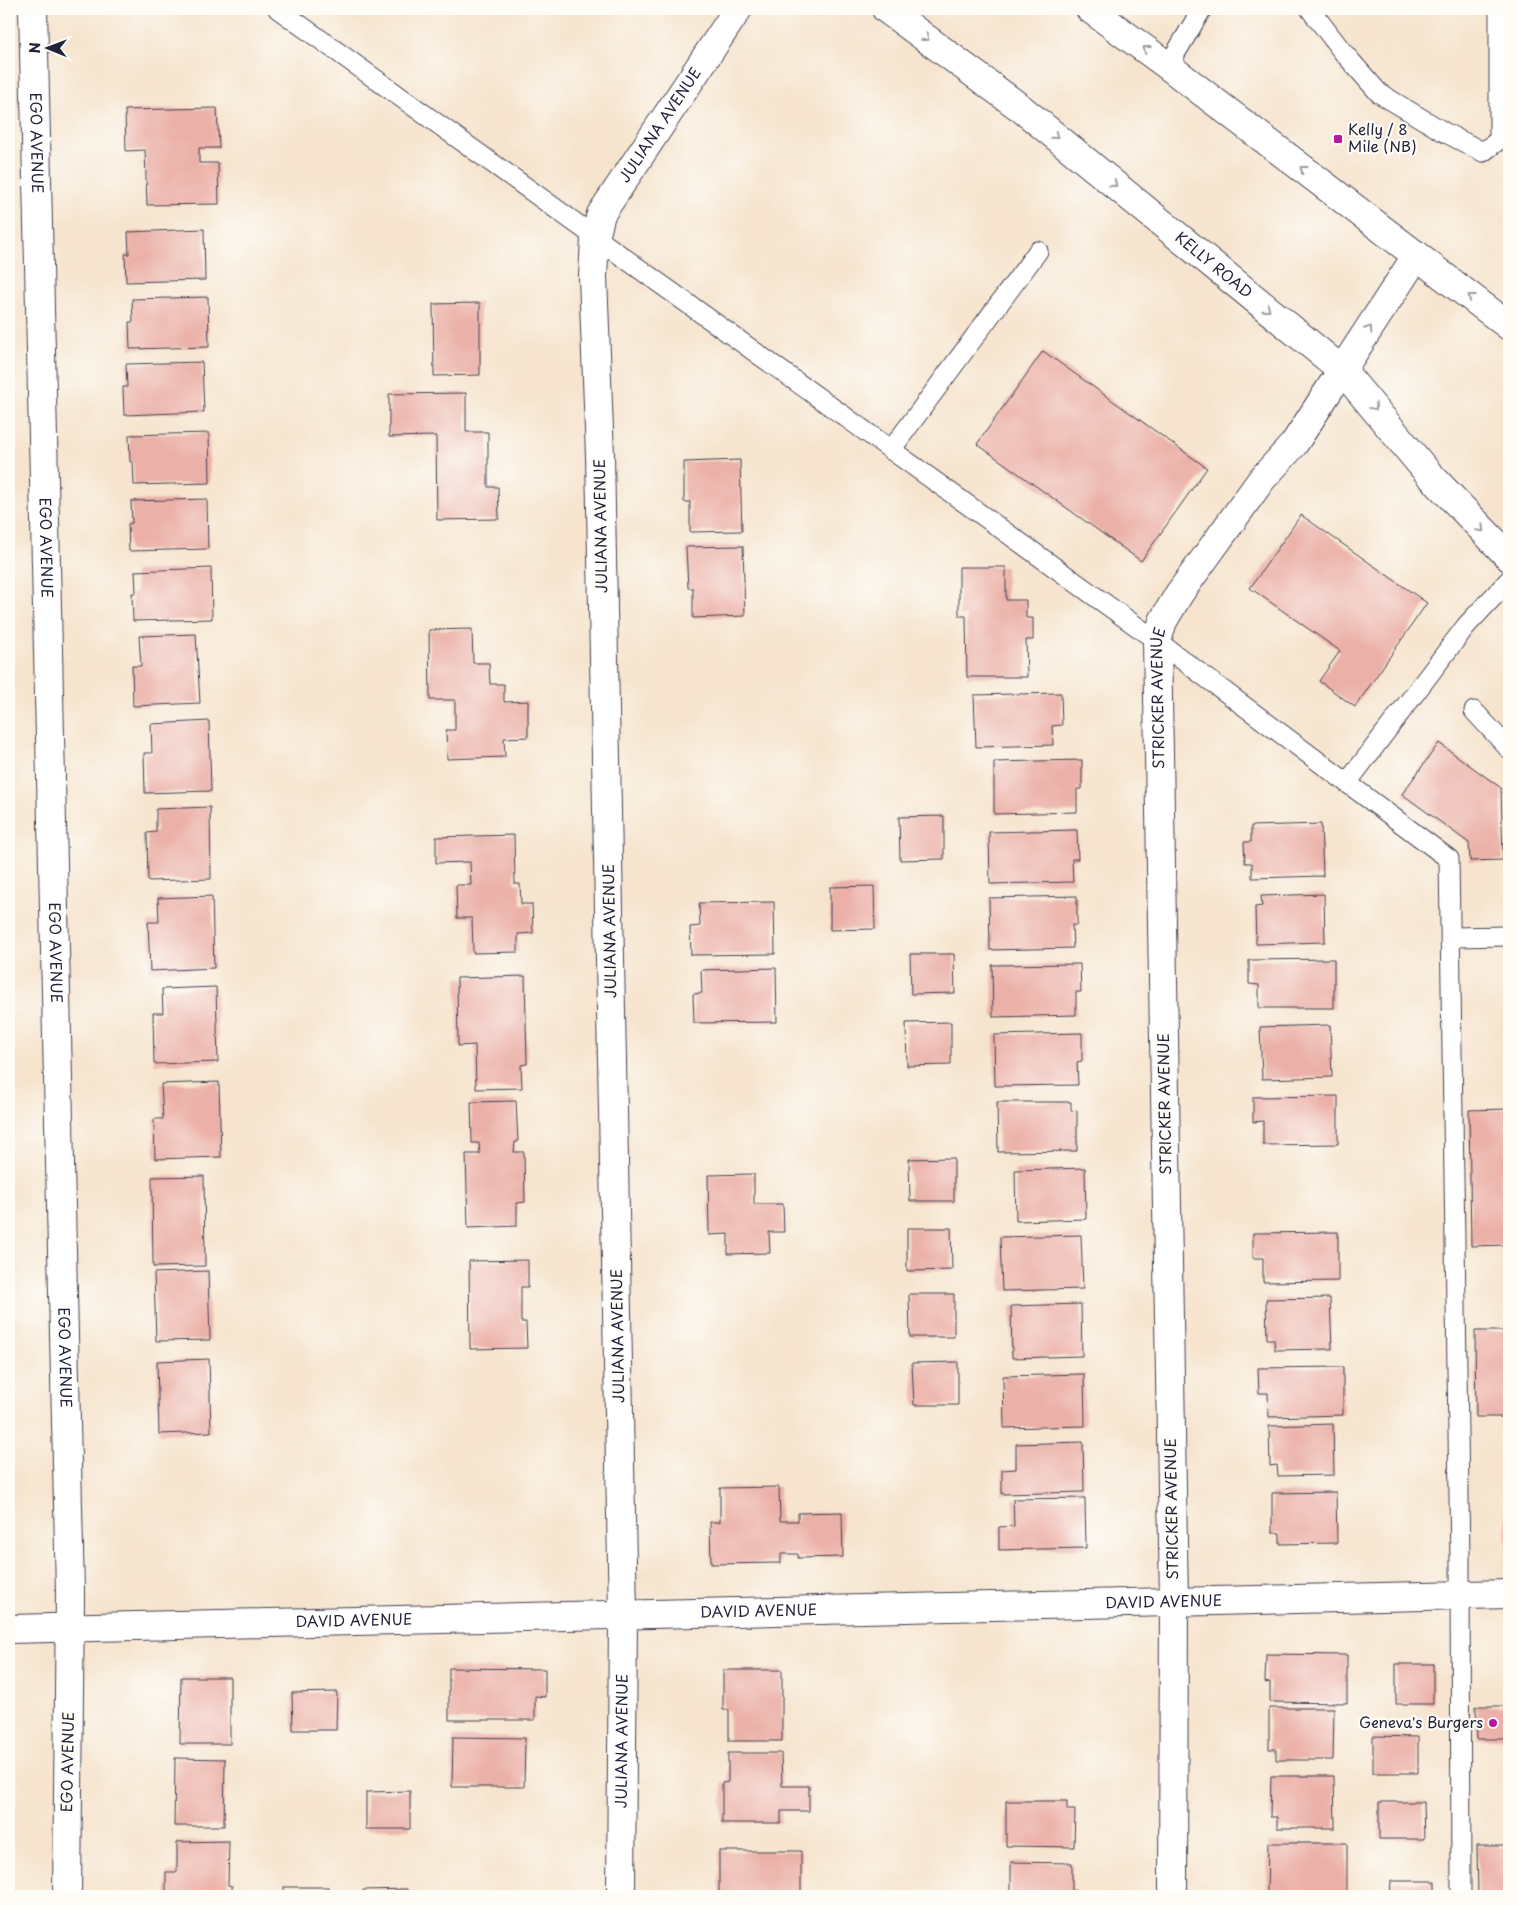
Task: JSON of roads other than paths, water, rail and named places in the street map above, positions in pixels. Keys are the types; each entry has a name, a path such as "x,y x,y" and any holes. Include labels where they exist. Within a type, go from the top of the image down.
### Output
{"street":[{"name":"EGO AVENUE","path":"33,9 70,1629 67,1896"},
{"name":"JULIANA AVENUE","path":"621,1896 623,1614 600,466 593,276 595,238 601,214 738,9"},
{"name":"KELLY ROAD","path":"886,9 1022,109 1342,370 1428,473 1509,558"},
{"path":"1090,9 1168,66 1509,326"},
{"name":"STRICKER AVENUE","path":"1173,1896 1174,1601 1157,641 1163,621 1179,594 1262,479 1294,444 1417,255"},
{"name":"DAVID AVENUE","path":"9,1629 1509,1594"}],"lane":[{"path":"278,9 1157,641 1449,859 1460,1595 1461,1896"},
{"path":"1168,66 1202,9"},
{"path":"1311,9 1342,51 1379,93 1444,132 1483,152 1499,140 1499,9"},
{"path":"891,450 1038,251"},
{"path":"1347,783 1466,626 1509,580"},
{"path":"1474,712 1509,749"},
{"path":"1450,937 1509,936"}],"place":[{"name":"Kelly / 8 Mile (NB)","path":"1338,139"},
{"name":"Geneva's Burgers","path":"1493,1723"}]}
